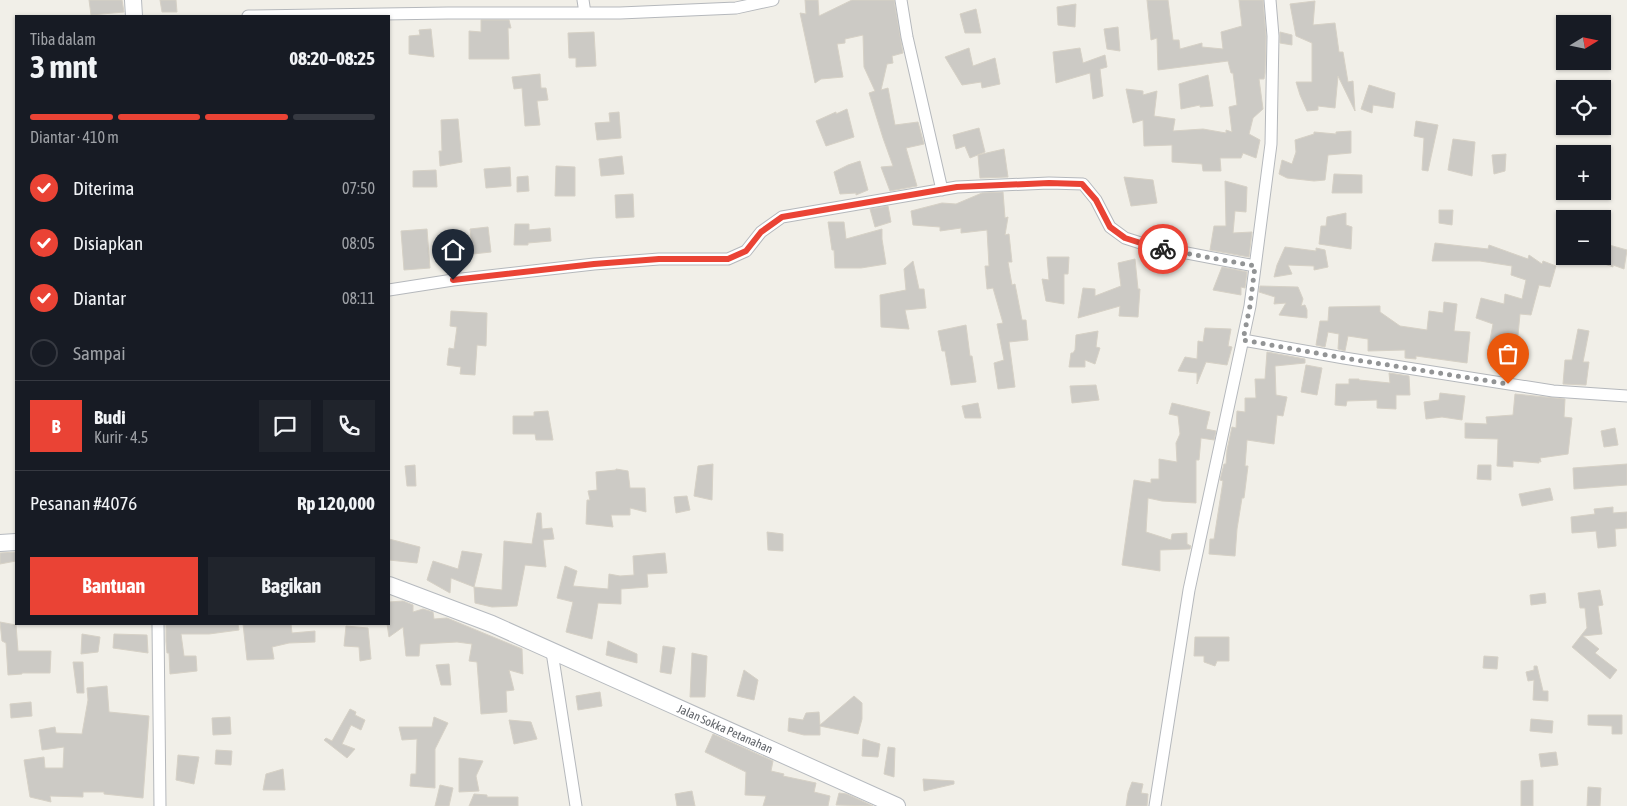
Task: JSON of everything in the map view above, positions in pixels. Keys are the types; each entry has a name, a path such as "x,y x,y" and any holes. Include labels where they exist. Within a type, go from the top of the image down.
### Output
{"main road":[{"path":"133,0 134,15"},
{"path":"0,542 15,542"},
{"name":"Jalan Sokka Petanahan","path":"390,585 492,624 897,806"}],"street":[{"path":"584,0 585,13"},
{"path":"390,15 620,13 736,8 773,0"},
{"path":"901,0 909,46 942,190"},
{"path":"1155,806 1189,590 1250,306 1271,144 1273,36 1270,0"},
{"path":"390,290 462,278 594,264 659,259 728,259 746,251 761,232 782,217 957,187 1049,183 1082,184 1096,200 1110,227 1125,238 1150,246 1255,266"},
{"path":"1243,340 1353,360 1553,391 1627,396"},
{"path":"158,625 160,806"},
{"path":"552,652 576,806"}],"building":[{"path":"89,0 122,0 124,12 91,15"},
{"path":"160,0 176,0 177,12 162,12"},
{"path":"805,0 818,0 819,16 852,0 894,0 903,53 892,56 893,63 887,64 881,90 888,88 895,125 918,122 924,144 906,148 917,186 890,191 881,167 893,166 869,93 875,91 864,67 863,35 845,39 845,43 837,44 843,77 821,79 815,83 800,13 806,14"},
{"path":"1147,0 1168,0 1173,40 1179,40 1180,49 1202,43 1202,47 1223,49 1221,32 1242,26 1239,0 1263,0 1266,36 1265,73 1264,79 1259,79 1263,109 1253,118 1249,134 1260,140 1256,158 1243,153 1241,158 1220,158 1221,171 1203,171 1202,164 1172,162 1172,145 1144,146 1143,120 1133,123 1126,89 1143,91 1143,95 1157,91 1154,116 1175,119 1173,131 1203,129 1226,133 1226,130 1232,132 1229,107 1237,105 1233,73 1231,73 1228,61 1158,70 1157,38 1151,40"},
{"path":"1315,1 1313,25 1335,23 1339,52 1343,52 1348,82 1353,81 1355,111 1338,76 1335,108 1318,106 1318,110 1307,111 1300,95 1296,82 1312,82 1312,43 1296,36 1290,4"},
{"path":"1076,4 1075,27 1058,25 1057,7"},
{"path":"976,9 981,33 965,33 960,14"},
{"path":"481,20 509,20 511,28 508,28 509,59 469,59 469,31 481,32"},
{"path":"1118,27 1120,51 1107,49 1104,29"},
{"path":"431,29 434,57 409,54 409,36 420,35 419,30"},
{"path":"594,32 596,66 576,67 576,58 569,58 568,33"},
{"path":"1280,32 1292,35 1292,45 1280,43"},
{"path":"969,48 973,66 995,58 1000,84 982,88 981,82 962,85 945,57"},
{"path":"1080,48 1083,63 1105,55 1107,67 1100,69 1103,96 1093,99 1090,73 1056,83 1053,52"},
{"path":"540,74 541,88 546,88 548,100 537,101 540,125 525,126 522,88 514,89 512,77"},
{"path":"1208,75 1213,106 1200,107 1200,105 1181,109 1179,84"},
{"path":"1369,85 1395,93 1393,108 1373,105 1372,113 1361,109"},
{"path":"847,109 854,137 826,146 816,121"},
{"path":"619,112 621,138 597,140 595,123 610,122 609,113"},
{"path":"458,119 462,162 440,166 439,151 442,151 441,120"},
{"path":"1416,121 1438,125 1428,171 1422,170 1424,138 1414,136"},
{"path":"979,128 985,152 970,158 965,146 956,149 953,135"},
{"path":"1351,131 1351,153 1328,155 1325,180 1314,181 1287,178 1279,174 1282,160 1292,164 1296,152 1295,140 1314,134 1314,132 1336,134 1336,132"},
{"path":"1453,139 1475,142 1472,176 1448,170"},
{"path":"1004,149 1008,177 980,178 978,155"},
{"path":"1506,154 1505,171 1494,174 1492,155"},
{"path":"622,156 624,174 601,176 599,159"},
{"path":"860,161 868,190 856,195 856,193 840,194 834,172"},
{"path":"556,166 575,167 575,196 555,196"},
{"path":"510,167 511,186 486,188 484,169"},
{"path":"436,170 437,187 413,187 413,171"},
{"path":"1334,174 1362,175 1362,193 1332,193"},
{"path":"528,176 529,191 517,192 517,177"},
{"path":"1124,177 1153,180 1157,203 1131,206"},
{"path":"1225,181 1247,187 1246,212 1235,211 1233,233 1252,232 1249,257 1210,250 1214,226 1226,226"},
{"path":"1003,192 1005,218 1008,217 1005,235 1009,234 1012,262 1008,262 1012,285 1015,284 1022,320 1026,320 1028,340 1009,342 1015,387 998,389 994,363 1004,360 997,324 1003,323 993,288 987,289 985,266 989,266 987,230 961,233 961,228 940,231 940,227 913,225 911,211 942,203 956,204 982,193"},
{"path":"633,194 634,217 616,218 615,195"},
{"path":"888,206 891,222 875,227 870,209"},
{"path":"1439,210 1453,210 1452,225 1439,223"},
{"path":"1346,213 1346,225 1352,227 1351,249 1319,244 1321,226 1326,226 1327,217"},
{"path":"828,222 844,222 846,239 882,229 886,264 861,268 835,268 834,250 832,250"},
{"path":"515,224 529,224 529,230 550,228 551,241 528,243 528,245 514,245"},
{"path":"488,227 491,252 473,254 470,229"},
{"path":"427,229 430,268 404,270 401,231"},
{"path":"1435,243 1488,249 1489,245 1528,259 1529,255 1542,264 1543,261 1556,266 1550,287 1539,285 1531,315 1520,314 1516,356 1488,351 1493,324 1476,318 1481,298 1504,304 1505,294 1522,299 1526,280 1511,275 1512,266 1480,261 1432,261"},
{"path":"1611,246 1627,250 1624,269 1613,265 1613,267 1608,265 1611,265"},
{"path":"1285,247 1316,251 1316,248 1325,250 1328,267 1314,270 1314,266 1288,265 1292,274 1274,277"},
{"path":"1047,257 1069,257 1068,274 1064,274 1064,304 1046,301 1042,279 1049,280"},
{"path":"1135,259 1138,289 1140,289 1138,317 1119,316 1120,306 1078,318 1083,288 1095,289 1095,296 1121,286 1118,263"},
{"path":"913,261 919,289 924,289 926,308 905,310 909,329 881,327 880,295 906,290 904,269"},
{"path":"1222,267 1247,272 1245,288 1241,287 1241,295 1213,290"},
{"path":"1260,286 1298,287 1303,299 1301,306 1305,305 1307,318 1279,315 1286,303 1274,304 1275,297 1259,292"},
{"path":"1444,302 1457,304 1454,331 1470,332 1467,363 1416,356 1416,359 1405,358 1405,350 1368,351 1368,339 1348,336 1345,351 1338,349 1339,334 1328,332 1325,347 1316,345 1320,321 1328,321 1329,307 1380,306 1380,312 1400,326 1427,330 1429,311 1443,313"},
{"path":"451,311 487,313 486,346 477,345 475,375 460,374 461,367 447,365 449,348 454,349 457,327 450,326"},
{"path":"966,325 976,382 951,385 945,351 942,351 938,331"},
{"path":"1205,328 1231,329 1228,346 1232,347 1227,365 1206,362 1197,384 1197,373 1178,371 1185,357 1197,359 1198,341 1203,342"},
{"path":"1578,329 1589,331 1583,362 1589,362 1586,385 1563,384 1565,360 1572,360"},
{"path":"1098,331 1096,347 1100,348 1095,364 1085,360 1085,367 1069,367 1071,353 1075,350 1076,335"},
{"path":"1267,352 1305,359 1305,363 1275,366 1276,395 1287,397 1283,416 1277,415 1274,444 1247,440 1245,466 1248,466 1244,498 1242,498 1237,529 1235,556 1209,554 1210,539 1214,539 1223,481 1220,480 1224,464 1226,464 1232,427 1236,428 1237,411 1245,412 1245,398 1256,398 1255,379 1265,379"},
{"path":"1306,365 1322,368 1317,395 1301,392"},
{"path":"1389,373 1409,376 1410,395 1396,395 1396,409 1377,408 1377,400 1347,401 1346,406 1335,405 1336,384 1349,384 1349,379 1390,383"},
{"path":"1096,385 1099,400 1072,403 1070,386"},
{"path":"1440,393 1465,396 1462,420 1442,417 1426,419 1424,402 1439,400"},
{"path":"1515,394 1565,399 1564,417 1572,418 1568,454 1540,458 1541,462 1539,461 1539,463 1513,461 1513,467 1497,466 1498,439 1465,438 1465,423 1487,424 1486,417 1513,415"},
{"path":"978,403 981,418 965,418 962,406"},
{"path":"1172,403 1210,412 1206,429 1216,431 1214,440 1201,438 1199,460 1196,460 1196,503 1162,501 1148,498 1146,532 1171,540 1172,534 1187,533 1187,544 1191,546 1190,549 1160,550 1160,571 1122,565 1134,480 1151,483 1151,479 1159,479 1159,459 1177,462 1176,443 1180,434 1178,416 1169,414"},
{"path":"548,411 553,440 536,440 535,434 513,434 513,416 534,416 534,412"},
{"path":"1615,428 1618,445 1604,447 1601,431"},
{"path":"713,464 712,500 694,496 698,466"},
{"path":"1627,464 1627,485 1574,489 1573,468"},
{"path":"415,465 416,486 407,486 405,466"},
{"path":"1478,465 1491,465 1491,480 1477,479"},
{"path":"616,469 628,471 630,488 645,488 646,512 630,508 630,515 611,515 613,527 586,524 587,500 590,500 588,491 597,490 596,472"},
{"path":"1550,488 1553,500 1522,506 1519,494"},
{"path":"687,496 690,510 676,513 674,497"},
{"path":"1613,507 1613,513 1627,512 1627,528 1615,529 1616,546 1598,548 1596,531 1572,533 1571,517 1595,514 1594,509"},
{"path":"537,513 541,513 542,529 552,528 554,539 543,540 546,567 525,565 517,606 492,607 475,603 474,587 502,590 504,541 532,544"},
{"path":"767,532 783,534 783,551 768,550"},
{"path":"390,539 420,547 417,563 390,560"},
{"path":"462,551 482,554 474,587 451,578 450,593 427,580 433,561 458,569"},
{"path":"15,552 15,561 0,564 0,553"},
{"path":"665,553 667,573 647,574 648,587 621,589 621,604 598,603 592,639 566,632 573,602 557,598 565,566 577,571 573,586 608,589 609,574 620,576 634,575 633,556"},
{"path":"1600,590 1603,605 1598,606 1602,634 1583,636 1599,649 1595,653 1617,670 1610,679 1572,647 1587,628 1585,608 1580,608 1578,593"},
{"path":"1545,593 1546,603 1531,605 1530,595"},
{"path":"403,601 413,605 413,612 423,609 433,612 434,619 447,618 522,649 523,674 509,670 514,690 506,691 507,712 481,714 477,662 469,661 472,644 457,642 420,644 419,656 406,656 403,627 389,637 387,625 390,625 390,602"},
{"path":"0,622 16,625 18,651 51,651 50,673 8,675 6,643 2,641"},
{"path":"166,625 238,625 239,630 209,634 181,634 184,656 196,656 197,671 170,674 169,653 167,653"},
{"path":"243,625 291,625 292,633 315,631 315,642 289,643 272,647 274,659 247,660"},
{"path":"346,626 368,628 371,659 360,661 359,647 344,646"},
{"path":"82,634 100,637 98,652 81,654"},
{"path":"114,634 147,635 148,653 113,648"},
{"path":"1195,637 1229,637 1229,661 1217,661 1215,666 1204,662 1204,656 1194,656"},
{"path":"608,641 637,654 637,663 606,655"},
{"path":"663,646 675,648 671,674 660,672"},
{"path":"692,653 707,656 705,697 690,697"},
{"path":"1484,656 1498,657 1497,669 1483,668"},
{"path":"73,662 83,662 84,693 77,693"},
{"path":"449,664 451,685 441,685 436,665"},
{"path":"1534,666 1537,666 1543,691 1548,691 1548,701 1533,700 1534,680 1528,681 1526,672 1534,670"},
{"path":"744,670 758,680 754,700 737,696"},
{"path":"107,686 109,712 149,716 143,798 104,794 104,792 83,792 83,797 50,796 51,802 30,797 24,760 44,757 45,768 63,768 64,747 42,750 39,730 55,727 56,733 82,734 88,700 87,688"},
{"path":"600,692 602,706 578,710 576,696"},
{"path":"854,696 862,703 862,719 858,734 820,726 820,735 804,735 788,731 789,718 803,720 806,713 819,712 820,725"},
{"path":"31,702 32,716 11,718 10,704"},
{"path":"350,709 356,712 355,715 365,720 361,730 351,725 342,744 355,749 347,758 324,740 326,738 332,741"},
{"path":"1588,715 1622,715 1622,734 1612,734 1612,726 1588,725"},
{"path":"230,717 231,734 213,735 212,718"},
{"path":"434,717 448,723 435,749 435,788 410,786 411,774 416,774 417,739 402,740 399,727 432,727"},
{"path":"1531,719 1553,721 1552,733 1530,731"},
{"path":"509,720 531,722 537,739 514,744"},
{"path":"713,734 773,761 771,771 784,774 783,776 816,783 814,792 830,796 828,806 763,806 766,796 745,795 746,772 705,752"},
{"path":"863,739 880,744 878,757 862,756"},
{"path":"888,747 895,748 894,777 884,774"},
{"path":"216,750 232,751 231,765 215,764"},
{"path":"1556,752 1558,765 1541,767 1539,754"},
{"path":"178,755 199,757 194,784 176,780"},
{"path":"459,758 483,761 476,776 479,791 459,792"},
{"path":"283,769 285,790 263,790 266,774"},
{"path":"923,779 954,781 954,784 924,791"},
{"path":"1533,780 1533,806 1521,806 1521,781"},
{"path":"1132,782 1143,784 1141,793 1148,794 1147,806 1126,806"},
{"path":"440,785 453,788 449,806 435,806"},
{"path":"1588,787 1601,788 1600,806 1587,806"},
{"path":"692,791 695,806 677,806 675,794"},
{"path":"839,793 847,794 873,806 836,805"},
{"path":"474,794 487,795 487,797 518,797 518,806 469,806"}],"way so far":[{"path":"1163,249 1255,266 1243,340 1508,384"}],"route":[{"path":"453,280 527,270 659,259 728,259 746,251 761,232 782,217 957,187 1049,183 1082,184 1096,200 1110,227 1125,238 1163,249"}]}
